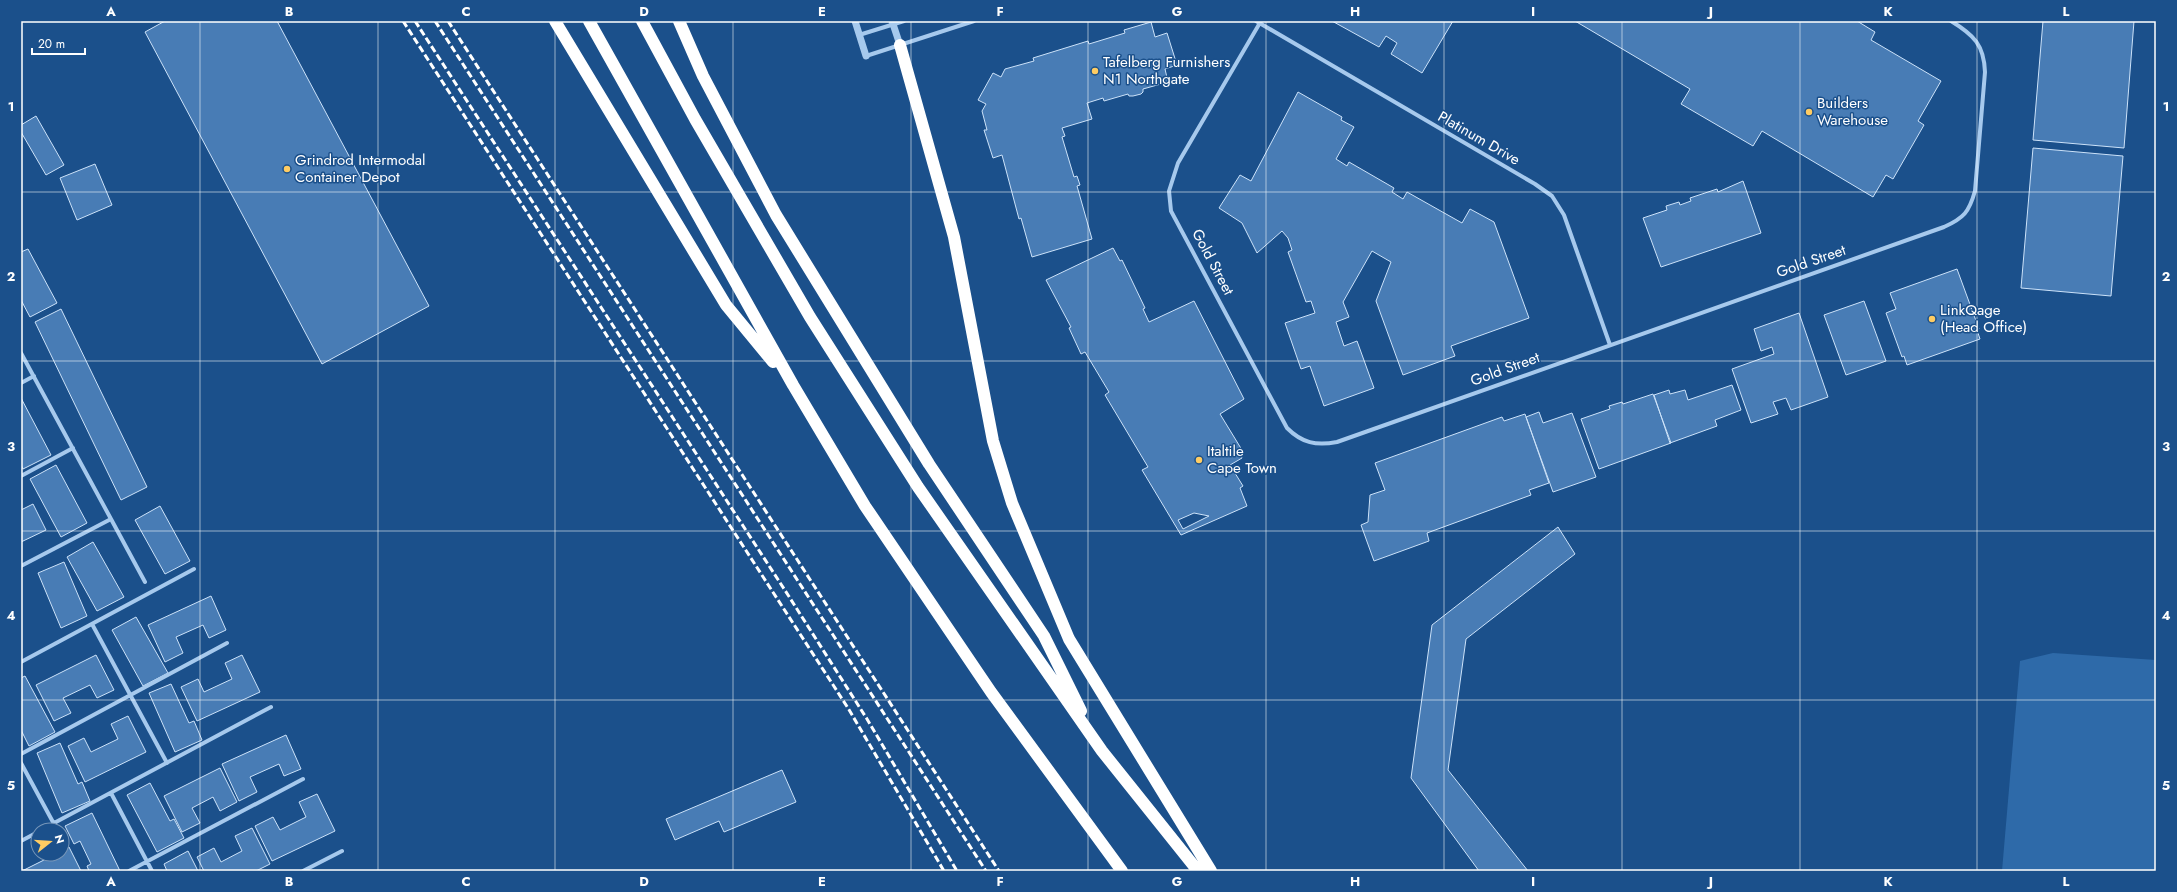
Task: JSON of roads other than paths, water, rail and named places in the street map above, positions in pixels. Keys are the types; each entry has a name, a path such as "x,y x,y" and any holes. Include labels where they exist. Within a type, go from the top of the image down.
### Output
{"highway":[{"path":"555,21 726,305 793,386"},
{"path":"589,21 793,386 865,506 986,686 1122,871"},
{"path":"642,21 695,119 810,317 918,487 1102,751 1198,871"},
{"path":"679,21 703,76 776,215 928,464 1044,636 1102,751"},
{"path":"900,45 954,237 993,441 1012,503 1069,639 1211,871"}],"street":[{"path":"855,21 866,56 974,21"},
{"path":"859,35 893,23 904,21"},
{"name":"Gold Street","path":"1259,22 1178,163 1169,191 1171,211 1287,428 1297,438 1311,444 1322,445 1337,442 1944,227 1960,220 1970,206 1975,191 1985,72 1984,56 1978,42 1951,21"},
{"name":"Platinum Drive","path":"1259,22 1535,184 1552,196 1564,215 1610,345"},
{"path":"893,23 900,45"},
{"path":"21,353 145,582"},
{"path":"21,383 34,376"},
{"path":"21,476 73,448"},
{"path":"21,566 111,519"},
{"path":"21,662 194,569"},
{"path":"92,624 167,763"},
{"path":"21,754 227,643"},
{"path":"58,822 271,707"},
{"path":"21,763 53,822"},
{"path":"129,871 303,779"},
{"path":"111,793 152,871"},
{"path":"21,841 30,836"},
{"path":"303,871 342,851"}],"railway":[{"path":"403,21 848,708 944,871"},
{"path":"415,21 788,595 867,719 957,871"},
{"path":"435,21 986,871"},
{"path":"448,21 999,871"}],"place":[{"name":"Tafelberg Furnishers N1 Northgate","path":"1095,71"},
{"name":"Builders Warehouse","path":"1809,112"},
{"name":"Grindrod Intermodal Container Depot","path":"287,169"},
{"name":"LinkQage (Head Office)","path":"1932,319"},
{"name":"Italtile Cape Town","path":"1199,460"}]}
